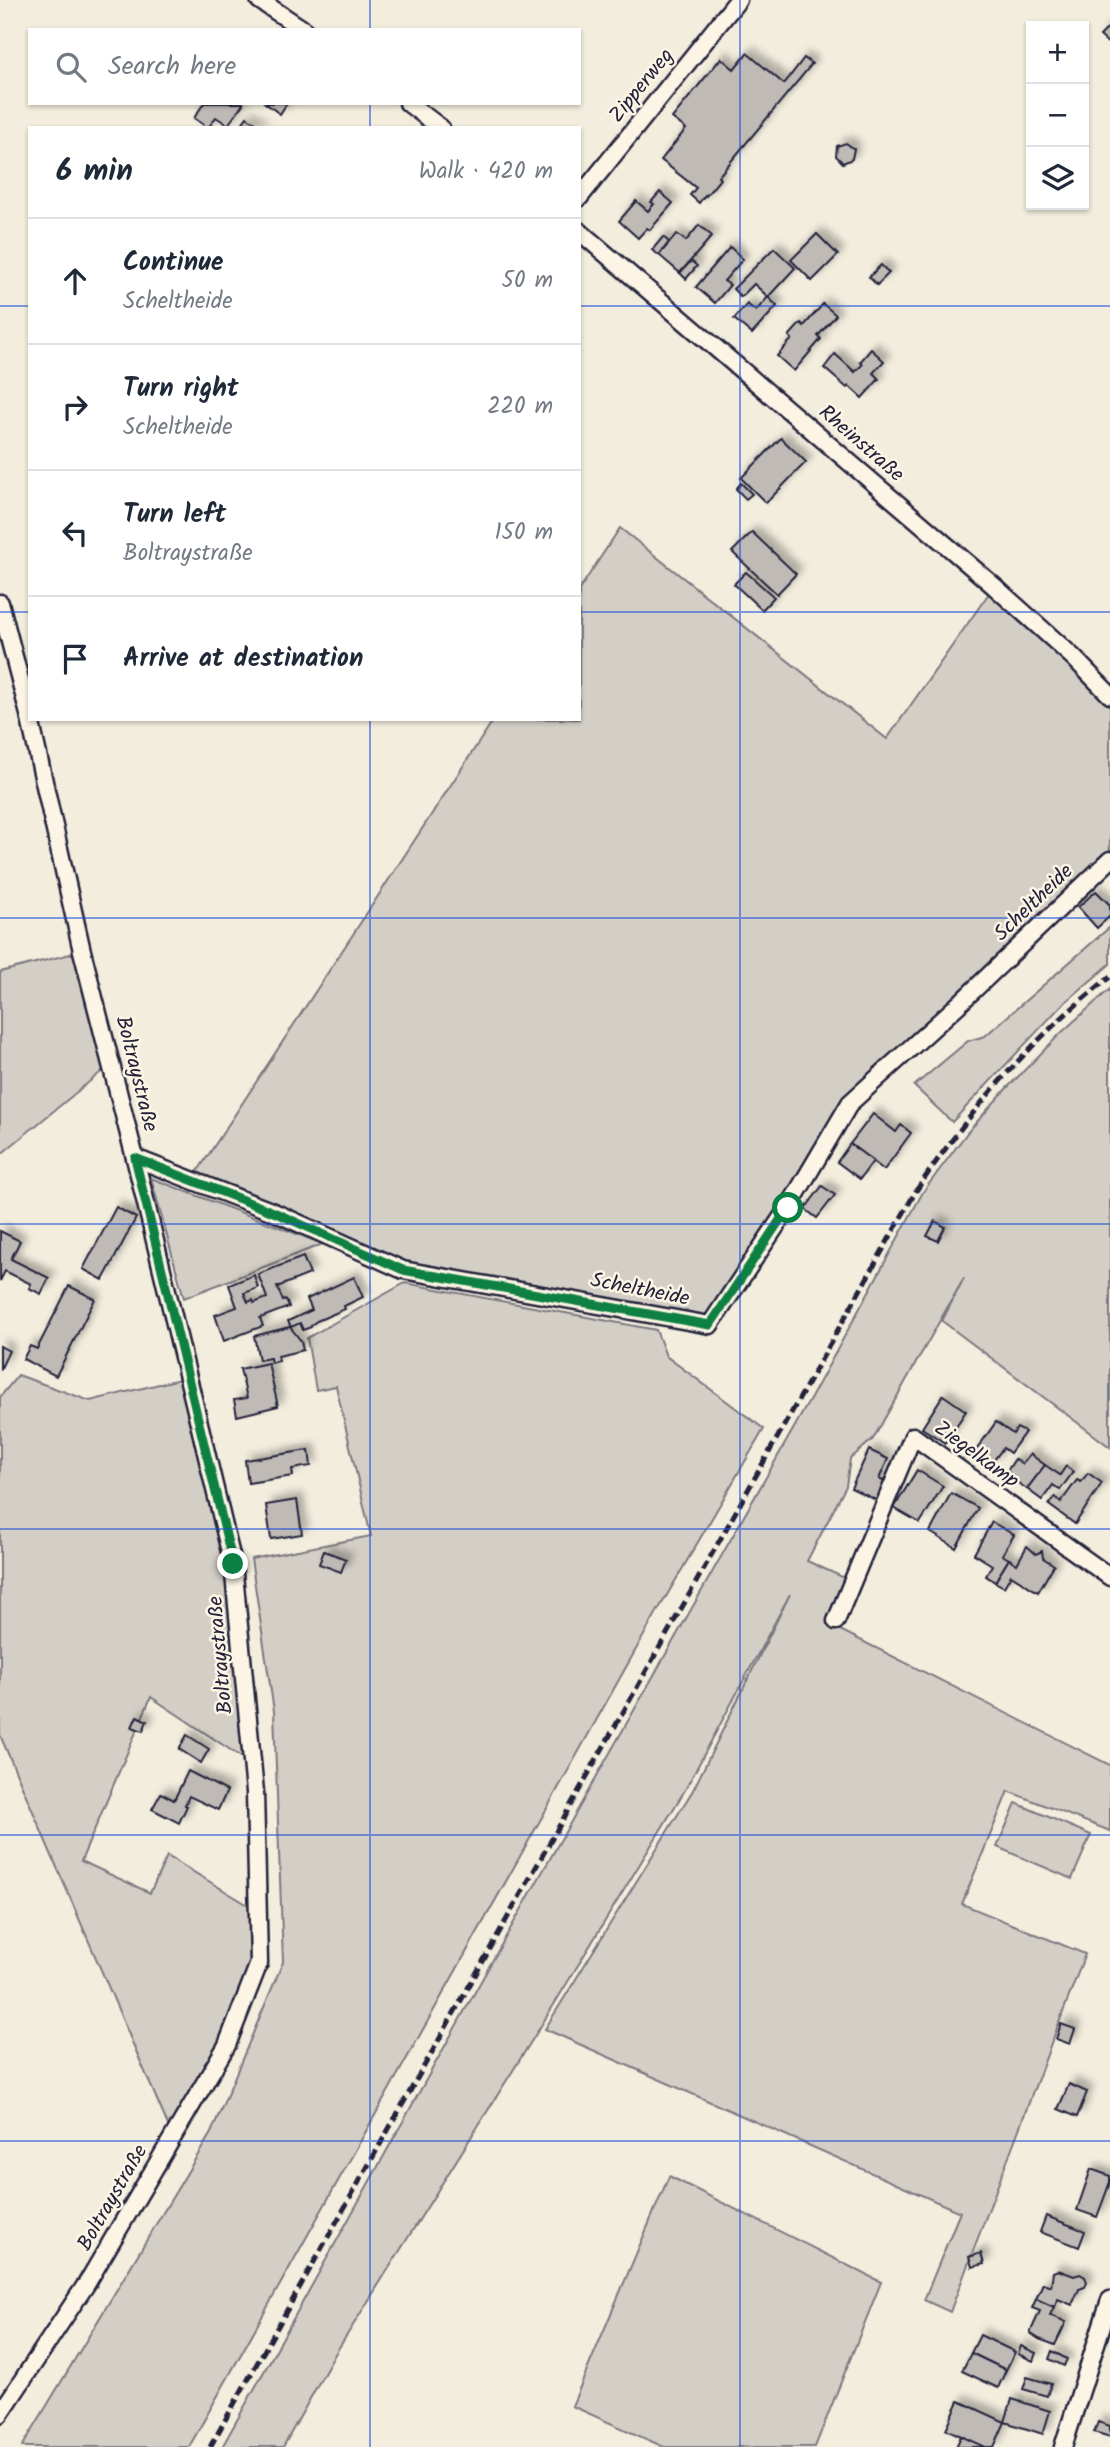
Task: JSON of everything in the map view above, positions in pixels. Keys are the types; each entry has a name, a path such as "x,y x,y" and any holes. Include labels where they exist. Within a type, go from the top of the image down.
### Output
{"street":[{"path":"259,0 301,28"},
{"name":"Zipperweg","path":"581,196 738,0"},
{"path":"411,105 438,126"},
{"name":"Rheinstraße","path":"581,233 994,586 1073,657 1110,695"},
{"name":"Boltraystraße","path":"0,603 28,711"},
{"name":"Boltraystraße","path":"0,2414 88,2283 227,2045 259,1963 256,1792 233,1564 82,951 30,721"},
{"name":"Scheltheide","path":"135,1158 276,1213 403,1270 710,1325 788,1208 850,1103 1110,860"},
{"name":"Ziegelkamp","path":"836,1621 912,1436 1110,1577"},
{"path":"1063,2447 1110,2300"}],"shaded area":[{"path":"620,528 887,739 994,586 1110,695 1110,861 850,1103 710,1325 403,1270 192,1180 493,721 581,721 581,587"},
{"path":"1110,927 1110,964 1061,1006 952,1122 914,1086 968,1041 985,1036"},
{"path":"82,951 111,1064 0,1155 0,972"},
{"path":"1110,989 1110,1447 942,1321 964,1278 873,1439 850,1459 846,1486 807,1561 849,1580 828,1624 1110,1765 1110,1831 1008,1791 962,1904 1085,1954 950,2312 924,2300 960,2212 545,2029 693,1790 790,1594 685,1790 335,2354 283,2447 222,2447 500,1947 812,1396 923,1192 967,1133 1006,1089 1061,1033"},
{"path":"151,1178 323,1244 184,1298"},
{"path":"405,1283 656,1330 666,1356 764,1429 653,1619 189,2447 22,2447 211,2133 283,1962 274,1711 251,1559 371,1536 336,1386 316,1390 307,1338"},
{"path":"18,1375 90,1401 188,1377 233,1564 253,1765 151,1697 81,1861 150,1893 167,1856 258,1911 259,1963 173,2137 0,1735 0,1397"},
{"path":"1016,1803 1091,1835 1072,1879 997,1847"},
{"path":"669,2176 881,2282 815,2447 664,2447 572,2406"}],"building":[{"path":"1110,26 1110,45 1100,36"},
{"path":"747,53 784,84 804,58 812,64 699,203 690,195 696,188 661,160 686,129 672,118 721,58 734,69"},
{"path":"203,105 242,105 228,125 216,117 209,126 205,126 194,118"},
{"path":"268,105 286,105 280,114"},
{"path":"247,117 260,126 240,126"},
{"path":"846,143 854,149 852,159 843,163 836,156 837,146"},
{"path":"660,192 673,203 650,230 647,228 638,238 619,221 636,201 648,211 654,204 651,202"},
{"path":"699,225 712,236 680,273 659,255 677,234 686,241"},
{"path":"817,234 838,255 812,281 791,260"},
{"path":"663,237 669,242 659,255 652,250"},
{"path":"730,247 743,259 724,281 730,285 715,303 696,287"},
{"path":"774,248 795,268 768,297 754,284 741,297 733,289"},
{"path":"691,261 697,266 686,279 680,273"},
{"path":"881,265 889,273 877,285 869,277"},
{"path":"768,297 777,306 752,334 734,319 747,304 756,311"},
{"path":"823,304 836,315 818,336 821,339 794,371 777,356 792,339 789,336 801,323 804,326"},
{"path":"871,349 884,361 873,373 879,379 862,398 824,368 835,354 855,372"},
{"path":"781,438 806,462 766,503 741,478"},
{"path":"741,483 752,494 746,499 736,489"},
{"path":"752,532 796,574 777,594 732,552"},
{"path":"746,572 774,597 762,610 734,584"},
{"path":"1096,891 1110,905 1110,916 1097,928 1078,907"},
{"path":"873,1114 896,1132 901,1125 911,1133 884,1170 850,1144"},
{"path":"850,1144 873,1161 860,1179 837,1162"},
{"path":"822,1186 835,1195 817,1218 805,1209"},
{"path":"116,1207 136,1218 103,1280 83,1269"},
{"path":"935,1221 945,1227 938,1241 927,1236"},
{"path":"0,1231 20,1241 11,1259 49,1278 41,1294 29,1288 31,1284 5,1271 0,1281"},
{"path":"303,1257 310,1274 277,1287 289,1307 260,1318 263,1326 224,1341 215,1315 237,1307 229,1285 254,1275 258,1288 244,1293 248,1302 253,1300 254,1303 267,1298 258,1274"},
{"path":"354,1277 363,1297 344,1306 345,1309 317,1321 311,1327 303,1330 300,1323 291,1327 288,1321 312,1310 307,1299"},
{"path":"69,1286 95,1299 56,1376 23,1359 30,1346 37,1349"},
{"path":"290,1327 301,1341 303,1350 278,1356 279,1361 271,1363 270,1358 259,1360 254,1336"},
{"path":"0,1346 9,1351 0,1370"},
{"path":"268,1363 278,1406 237,1416 234,1400 247,1398 240,1369"},
{"path":"943,1395 966,1411 945,1443 922,1428"},
{"path":"996,1422 1013,1434 1017,1428 1025,1432 1010,1453 1003,1448 991,1464 975,1452"},
{"path":"309,1450 311,1466 292,1469 293,1476 248,1483 245,1460"},
{"path":"869,1450 888,1459 879,1479 889,1484 880,1502 851,1488"},
{"path":"1030,1454 1045,1465 1027,1489 1012,1479 1013,1476 1007,1471 1015,1459 1022,1464"},
{"path":"1045,1465 1060,1475 1066,1466 1073,1472 1060,1490 1053,1485 1042,1500 1027,1489"},
{"path":"917,1470 943,1486 920,1523 894,1508"},
{"path":"1088,1473 1102,1483 1075,1524 1049,1505 1055,1497 1061,1502 1077,1480 1081,1482"},
{"path":"951,1493 978,1508 956,1548 930,1532"},
{"path":"297,1500 302,1534 271,1539 266,1505"},
{"path":"992,1522 1014,1535 1002,1555 1009,1559 995,1582 986,1576 992,1565 974,1554"},
{"path":"1027,1546 1036,1554 1042,1551 1043,1558 1054,1565 1038,1592 1011,1575 1004,1587 995,1582 1009,1559 1017,1564"},
{"path":"324,1551 346,1559 341,1572 319,1564"},
{"path":"137,1716 147,1721 143,1731 132,1727"},
{"path":"187,1735 209,1749 201,1763 179,1749"},
{"path":"188,1771 227,1791 218,1810 189,1796 179,1823 152,1809 161,1793 174,1800"},
{"path":"1061,2024 1075,2029 1070,2044 1056,2039"},
{"path":"1069,2084 1087,2092 1077,2117 1058,2109"},
{"path":"1091,2169 1110,2176 1097,2217 1077,2210"},
{"path":"1046,2216 1085,2231 1079,2247 1040,2232"},
{"path":"981,2253 984,2264 972,2267 969,2257"},
{"path":"1058,2270 1074,2276 1080,2274 1087,2282 1085,2287 1079,2289 1072,2305 1058,2299 1054,2307 1036,2299 1043,2283 1051,2286 1053,2272"},
{"path":"1036,2299 1054,2307 1050,2315 1066,2322 1055,2345 1030,2333 1040,2311 1032,2308"},
{"path":"980,2335 1015,2352 1006,2370 971,2353"},
{"path":"1021,2346 1036,2353 1033,2361 1018,2354"},
{"path":"1052,2351 1067,2359 1064,2366 1049,2359"},
{"path":"971,2353 1006,2370 998,2388 962,2371"},
{"path":"1027,2377 1051,2384 1047,2396 1023,2389"},
{"path":"1012,2399 1050,2411 1043,2434 1005,2422"},
{"path":"959,2401 1005,2422 994,2447 985,2447 946,2429"},
{"path":"1098,2422 1110,2426 1110,2437 1094,2432"},
{"path":"961,2436 985,2447 956,2447"}],"railway":[{"path":"210,2447 916,1191 958,1132 1004,1076 1055,1024 1110,977"}],"route":[{"path":"233,1564 135,1158 276,1213 403,1270 527,1290 710,1325 788,1208"}]}
